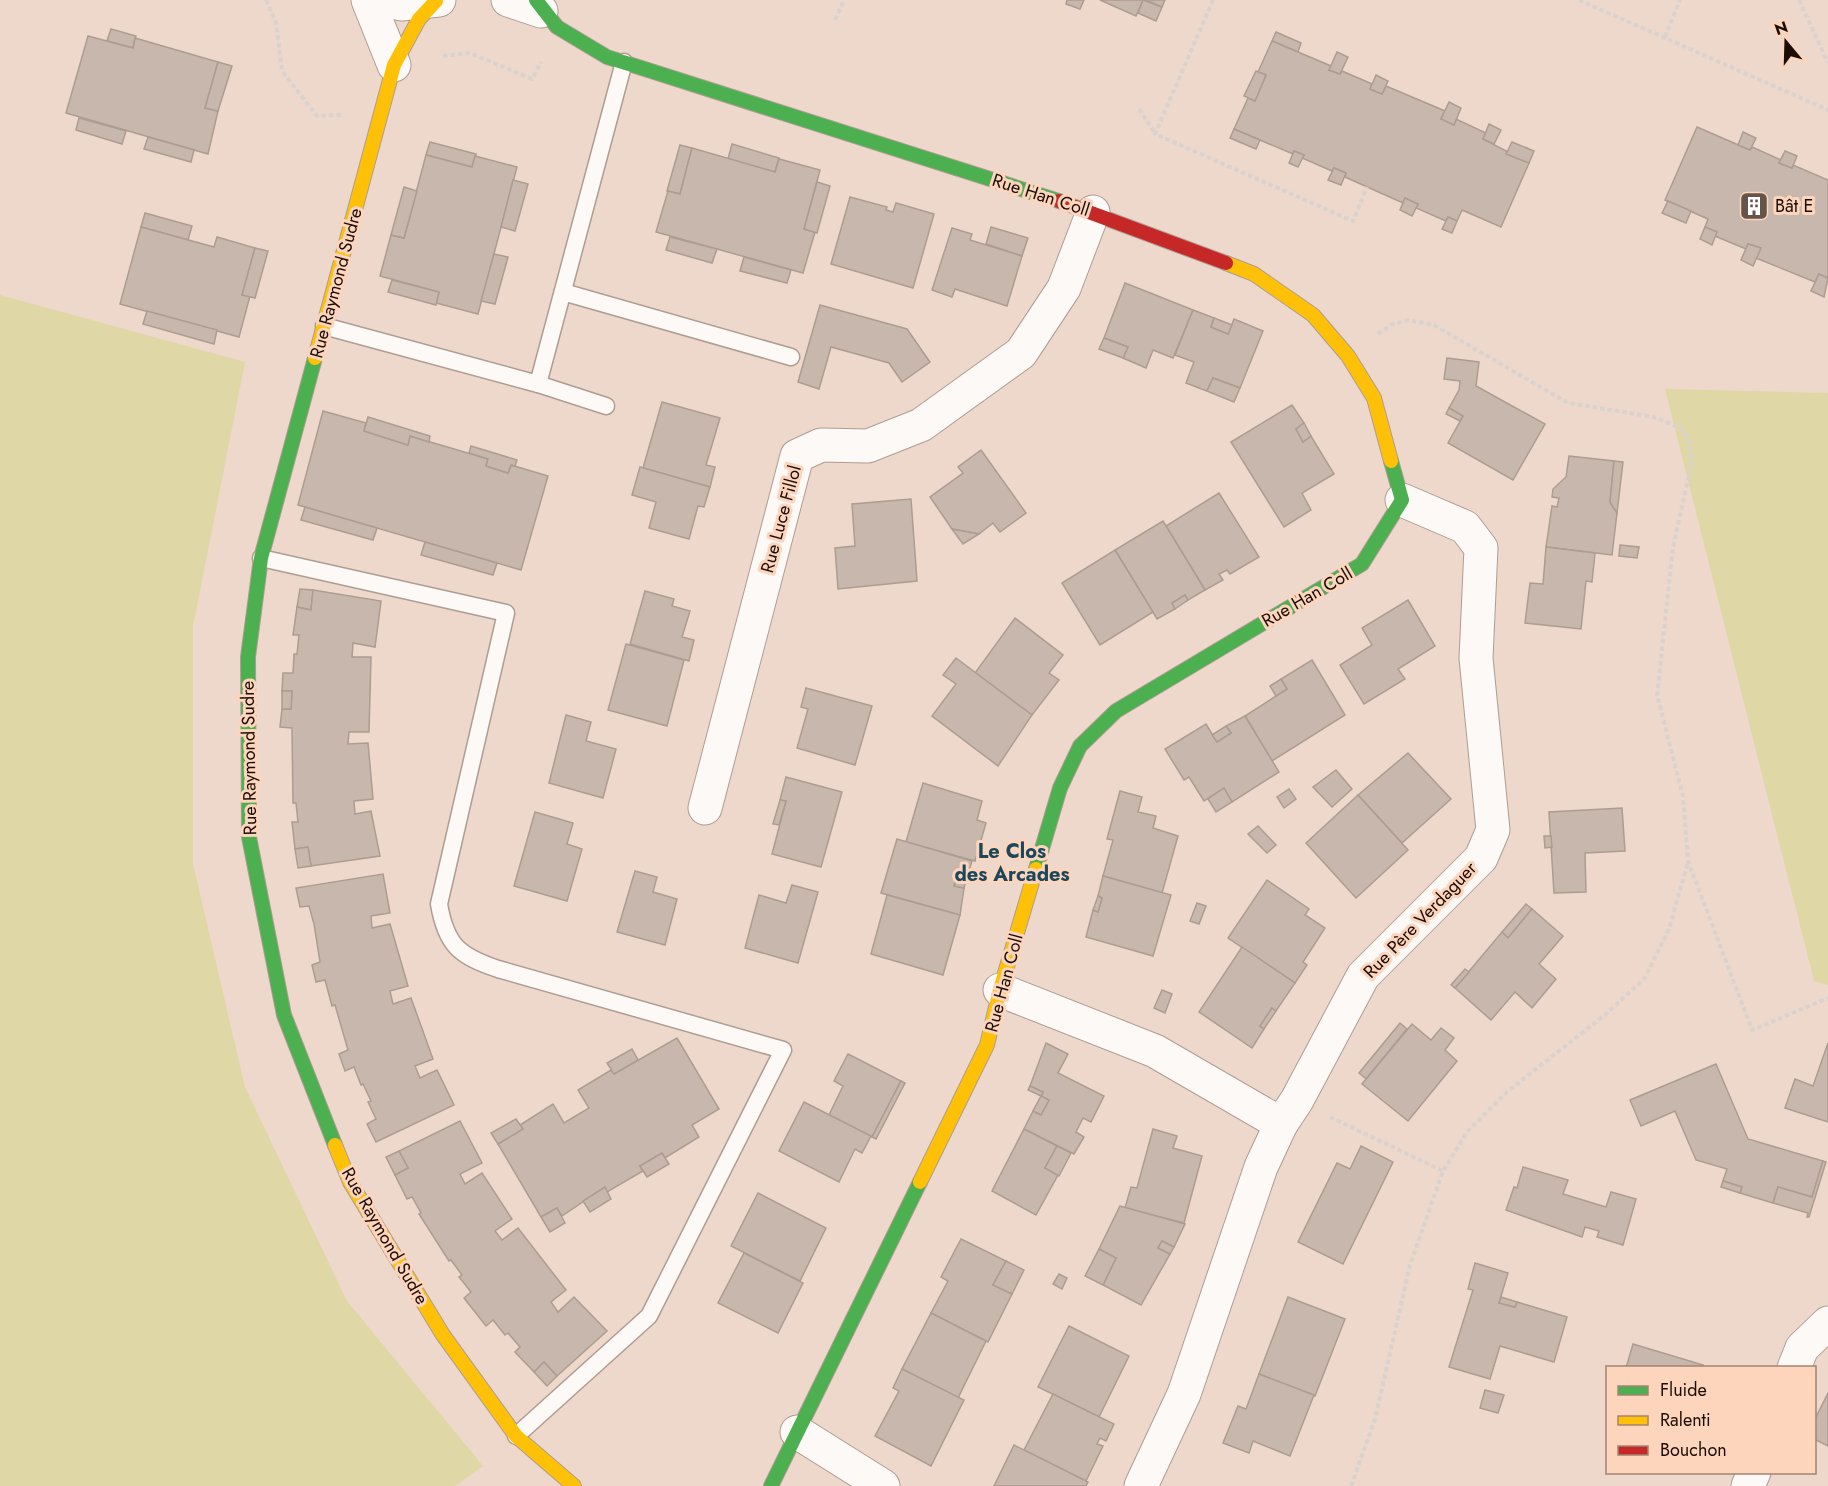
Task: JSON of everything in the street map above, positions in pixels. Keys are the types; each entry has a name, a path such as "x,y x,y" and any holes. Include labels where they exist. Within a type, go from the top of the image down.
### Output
{"street":[{"path":"368,0 394,65"},
{"path":"384,0 401,4 438,1"},
{"name":"Rue Han Coll","path":"508,0 538,5 560,30 607,57 1093,212 1254,274 1313,315 1348,356 1374,398 1402,500 1362,564 1116,711 1080,746 1060,788 1000,990 987,1045 771,1486"},
{"name":"Rue Raymond Sudre","path":"438,1 419,19 394,65 261,558 248,657 249,837 284,1015 350,1182 443,1335 516,1436 574,1486"},
{"name":"Rue Luce Fillol","path":"705,808 797,456 821,445 868,446 921,425 1021,353 1064,288 1093,212"},
{"name":"Rue Père Verdaguer","path":"1141,1486 1184,1394 1261,1167 1289,1112 1363,976 1481,858 1493,830 1476,658 1481,548 1465,527 1402,500"},
{"path":"1000,990 1155,1051 1289,1112"},
{"path":"1795,1366 1802,1348 1828,1323"},
{"path":"797,1432 883,1486"}],"lane":[{"path":"538,384 624,62"},
{"path":"563,292 791,357"},
{"path":"324,326 538,384 606,406"},
{"path":"261,558 507,613 439,904 443,927 455,949 474,961 498,969 783,1050 649,1316 516,1436"}],"path":[{"path":"835,20 844,0"},
{"path":"1155,134 1213,0"},
{"path":"1579,0 1828,110"},
{"path":"1665,37 1680,0"},
{"path":"1799,0 1828,63"},
{"path":"1139,109 1155,134 1353,221 1367,187"},
{"path":"1348,356 1391,324 1408,320 1434,325 1568,403 1654,417 1681,428 1690,442 1692,462 1672,547 1657,695 1683,796 1688,861 1752,1030 1828,998"},
{"path":"1351,1486 1375,1419 1410,1264 1443,1171 1467,1132 1508,1091 1606,1014 1645,978 1669,929 1688,861"},
{"path":"1289,1112 1443,1171"}],"shaded area":[{"path":"0,295 245,362 193,627 193,864 245,1087 347,1301 483,1466 455,1486 0,1486"},
{"path":"1665,389 1828,393 1828,985 1814,981"}],"building":[{"path":"1067,0 1084,0 1080,9 1066,4"},
{"path":"1100,0 1143,0 1136,16"},
{"path":"1143,0 1162,7 1156,21 1138,13"},
{"path":"1146,0 1165,0 1162,7"},
{"path":"111,29 136,36 133,48 107,41"},
{"path":"1276,32 1301,43 1298,52 1272,41"},
{"path":"88,36 133,48 135,38 218,62 205,108 218,111 208,154 66,113"},
{"path":"1272,41 1331,66 1329,70 1340,74 1342,71 1372,84 1370,89 1382,94 1386,86 1445,111 1441,119 1454,125 1456,119 1486,133 1483,139 1529,163 1501,227 1462,210 1457,221 1448,217 1446,221 1416,208 1418,204 1405,198 1403,203 1345,177 1346,173 1334,168 1332,171 1302,158 1304,155 1294,151 1293,154 1234,129 1248,98 1255,101 1266,75 1258,72"},
{"path":"1337,52 1348,57 1340,74 1329,70"},
{"path":"218,62 232,66 218,111 205,108"},
{"path":"1256,71 1266,75 1255,101 1244,96"},
{"path":"1376,75 1388,81 1382,94 1370,89"},
{"path":"1449,102 1461,108 1454,125 1441,119"},
{"path":"79,118 126,131 122,144 76,130"},
{"path":"1489,124 1501,130 1494,144 1483,139"},
{"name":"Bât E","path":"1697,127 1750,150 1752,147 1781,160 1779,163 1792,168 1793,165 1828,180 1828,278 1819,274 1815,282 1756,258 1761,248 1748,244 1746,249 1715,236 1717,232 1705,227 1708,219 1665,200"},
{"path":"1234,129 1260,140 1256,149 1230,138"},
{"path":"1743,132 1756,138 1750,150 1738,145"},
{"path":"148,137 194,150 191,162 144,149"},
{"path":"430,142 476,154 472,167 426,155"},
{"path":"1512,142 1534,151 1529,163 1506,154"},
{"path":"732,144 779,158 775,172 728,159"},
{"path":"680,145 692,148 680,194 667,191"},
{"path":"692,148 775,172 779,159 820,170 804,229 815,232 803,273 656,232 668,191 680,194"},
{"path":"1294,151 1304,155 1298,167 1289,163"},
{"path":"1785,151 1797,156 1792,168 1779,163"},
{"path":"426,155 472,167 475,156 517,167 478,314 436,303 439,292 380,276 391,235 404,238"},
{"path":"1334,168 1346,173 1341,185 1328,180"},
{"path":"513,180 528,184 515,231 501,227"},
{"path":"817,182 830,186 817,233 804,229"},
{"path":"404,187 417,191 404,238 391,235"},
{"path":"850,197 887,207 886,210 893,212 896,203 934,214 913,288 831,264"},
{"path":"1405,198 1418,204 1412,216 1400,210"},
{"path":"1668,201 1691,211 1686,223 1662,213"},
{"path":"145,213 192,226 188,240 141,227"},
{"path":"1448,217 1457,221 1452,233 1442,229"},
{"path":"141,227 214,247 217,237 255,248 242,295 250,296 239,337 120,304"},
{"path":"991,227 1028,238 1022,256 986,244"},
{"path":"1705,227 1717,232 1712,245 1700,239"},
{"path":"952,228 972,234 970,240 1022,256 1007,306 955,289 952,297 932,290"},
{"path":"670,237 717,249 712,263 666,250"},
{"path":"1748,244 1761,248 1753,266 1741,260"},
{"path":"255,248 268,251 255,298 242,295"},
{"path":"494,254 508,257 495,304 481,301"},
{"path":"744,257 791,270 787,283 740,271"},
{"path":"1819,274 1828,278 1824,297 1811,291"},
{"path":"392,280 439,292 436,305 388,292"},
{"path":"1125,283 1193,310 1173,358 1153,350 1146,368 1123,358 1128,347 1104,338"},
{"path":"820,305 907,329 930,362 902,382 889,363 831,347 819,389 798,382"},
{"path":"1193,310 1214,318 1211,327 1228,334 1234,319 1263,331 1240,388 1213,378 1207,391 1186,383 1194,362 1175,355"},
{"path":"147,311 217,330 214,344 143,324"},
{"path":"1214,318 1232,325 1228,334 1211,327"},
{"path":"1104,338 1128,347 1123,358 1099,349"},
{"path":"1447,358 1479,362 1476,386 1545,424 1513,480 1448,443 1463,416 1449,408 1459,390 1460,381 1444,379"},
{"path":"1213,378 1240,388 1234,402 1207,391"},
{"path":"662,402 720,418 706,465 715,467 710,487 643,468"},
{"path":"1292,405 1304,423 1296,429 1303,442 1311,436 1334,474 1302,493 1311,510 1284,527 1231,442"},
{"path":"1449,408 1463,416 1460,421 1446,414"},
{"path":"323,411 366,423 364,431 408,445 410,436 488,459 486,466 508,473 511,465 548,476 521,570 298,505"},
{"path":"368,417 430,436 429,442 410,436 408,445 364,431"},
{"path":"1304,423 1311,436 1303,442 1296,429"},
{"path":"471,446 517,460 515,466 511,465 508,473 486,466 488,459 469,453"},
{"path":"981,450 1026,513 1000,532 993,523 979,534 952,529 930,497 963,473 958,467"},
{"path":"1569,456 1614,461 1610,502 1617,513 1612,555 1546,547 1552,506 1557,507 1559,498 1552,497 1553,489 1566,477"},
{"path":"1614,461 1623,462 1617,513 1610,502"},
{"path":"640,467 710,487 704,507 698,506 689,539 649,528 656,502 632,495"},
{"path":"1219,493 1259,557 1230,574 1227,570 1219,574 1223,580 1205,590 1166,526"},
{"path":"911,499 917,581 838,589 835,548 855,546 852,504"},
{"path":"305,507 377,528 373,540 301,520"},
{"path":"1163,521 1205,590 1188,600 1185,595 1172,603 1175,609 1157,619 1115,550"},
{"path":"952,529 979,534 963,544"},
{"path":"425,542 497,563 493,575 421,555"},
{"path":"1620,545 1639,547 1637,558 1619,556"},
{"path":"1546,547 1595,553 1592,582 1586,581 1581,629 1525,623 1530,583 1543,584"},
{"path":"1115,550 1153,612 1100,645 1062,583"},
{"path":"300,589 313,590 311,610 297,607"},
{"path":"313,590 381,601 375,647 353,643 352,657 371,657 369,732 349,732 348,744 368,743 373,799 354,801 355,814 371,811 380,856 311,866 308,847 295,849 292,822 298,822 296,803 293,803 292,728 280,727 282,709 291,709 292,691 282,691 283,673 293,673 294,654 297,654 299,635 293,635 297,607 311,610"},
{"path":"645,591 674,599 672,606 690,611 682,637 694,640 689,661 630,644"},
{"path":"1185,595 1188,600 1175,609 1172,603"},
{"path":"1408,600 1435,646 1398,669 1405,679 1364,704 1340,665 1372,645 1362,628"},
{"path":"1015,618 1063,655 1049,673 1059,680 1032,715 975,673"},
{"path":"626,644 684,660 667,726 608,710"},
{"path":"956,658 1032,715 998,766 932,716 956,684 943,675"},
{"path":"1312,660 1345,715 1272,761 1245,716 1287,689 1281,679"},
{"path":"1281,679 1287,689 1276,696 1270,686"},
{"path":"806,688 872,706 855,765 797,748 808,709 801,707"},
{"path":"282,691 292,691 291,709 282,709"},
{"path":"566,715 591,722 586,741 616,749 603,798 549,783"},
{"path":"1245,716 1279,772 1232,802 1224,788 1204,801 1189,777 1184,780 1165,749 1206,724 1217,742 1231,733 1226,726"},
{"path":"1226,726 1231,733 1217,742 1212,735"},
{"path":"1408,753 1451,799 1402,843 1358,795"},
{"path":"1336,770 1352,789 1332,807 1313,787"},
{"path":"786,777 842,792 821,867 772,854 786,801 780,800"},
{"path":"923,783 982,801 977,820 986,823 975,861 906,842"},
{"path":"1224,788 1232,802 1216,812 1208,799"},
{"path":"1289,789 1296,799 1284,808 1277,797"},
{"path":"1120,791 1142,797 1138,812 1156,816 1153,828 1178,836 1162,893 1103,876 1113,840 1107,839"},
{"path":"1358,795 1408,850 1356,898 1306,843"},
{"path":"780,800 786,801 779,825 773,824"},
{"path":"1622,808 1625,851 1585,853 1586,892 1554,893 1549,812"},
{"path":"535,812 573,823 567,844 582,849 567,901 514,886"},
{"path":"1258,826 1276,845 1267,853 1248,834"},
{"path":"1544,836 1551,836 1552,847 1545,848"},
{"path":"897,839 972,861 966,880 957,877 954,886 964,888 960,915 881,893"},
{"path":"308,847 311,866 298,868 295,849"},
{"path":"635,871 657,877 653,892 677,899 665,945 617,932"},
{"path":"383,874 390,913 371,916 372,928 390,924 408,986 390,991 393,1004 411,998 433,1059 415,1066 420,1078 437,1070 454,1105 376,1142 367,1124 376,1119 368,1102 371,1101 354,1067 345,1071 339,1054 348,1050 335,1005 332,1006 325,980 316,982 312,965 320,962 314,924 309,906 300,907 296,888"},
{"path":"1103,876 1171,895 1153,956 1086,937 1093,910 1098,912 1102,898 1098,896"},
{"path":"957,877 966,880 964,888 954,886"},
{"path":"1267,880 1309,909 1305,915 1325,928 1303,962 1307,965 1295,983 1228,938"},
{"path":"792,885 818,892 798,963 745,948 759,895 786,903"},
{"path":"887,895 960,915 943,975 871,954"},
{"path":"1098,896 1102,898 1098,912 1093,910"},
{"path":"1197,903 1206,906 1199,924 1190,921"},
{"path":"1526,904 1532,909 1508,938 1502,932"},
{"path":"1532,909 1563,936 1539,964 1556,979 1532,1008 1515,992 1491,1020 1455,988 1502,932 1508,938"},
{"path":"1242,947 1295,983 1276,1011 1272,1008 1260,1026 1264,1029 1252,1048 1199,1012"},
{"path":"1465,969 1469,972 1455,988 1451,985"},
{"path":"1162,990 1172,994 1165,1013 1154,1008"},
{"path":"1272,1008 1276,1011 1264,1029 1260,1026"},
{"path":"1400,1023 1407,1029 1366,1079 1359,1073"},
{"path":"1412,1024 1431,1040 1441,1028 1454,1038 1445,1050 1457,1061 1408,1121 1362,1084"},
{"path":"677,1038 719,1109 692,1125 699,1137 665,1158 662,1153 640,1166 643,1171 607,1192 605,1187 562,1216 557,1208 541,1217 498,1144 523,1129 520,1125 553,1104 564,1123 589,1108 578,1090 611,1070 614,1074"},
{"path":"1046,1043 1068,1054 1058,1073 1104,1096 1091,1122 1083,1118 1076,1132 1084,1137 1074,1154 1024,1129 1033,1111 1041,1115 1049,1100 1041,1096 1043,1092 1030,1086"},
{"path":"1828,1043 1828,1122 1785,1108 1795,1079 1813,1086"},
{"path":"632,1049 638,1060 614,1074 607,1063"},
{"path":"848,1054 901,1081 872,1137 829,1115 843,1086 834,1081"},
{"path":"1716,1064 1748,1139 1823,1161 1812,1197 1778,1187 1773,1203 1740,1193 1742,1187 1723,1181 1727,1169 1696,1160 1675,1111 1641,1126 1630,1100"},
{"path":"901,1081 905,1083 876,1139 872,1137"},
{"path":"1030,1086 1043,1092 1041,1096 1028,1090"},
{"path":"1041,1096 1049,1100 1041,1115 1033,1111"},
{"path":"804,1102 871,1136 862,1153 855,1149 839,1182 779,1151"},
{"path":"516,1119 523,1129 498,1144 491,1133"},
{"path":"460,1121 482,1163 460,1174 465,1184 482,1173 512,1219 495,1231 502,1240 518,1228 566,1290 551,1302 558,1312 574,1297 607,1331 557,1376 544,1362 534,1372 515,1352 520,1347 508,1333 505,1335 493,1320 486,1326 464,1298 471,1292 459,1277 462,1275 451,1260 449,1261 419,1214 421,1213 412,1197 407,1199 395,1175 408,1168 399,1151"},
{"path":"1024,1129 1057,1146 1045,1168 1058,1175 1036,1215 992,1191"},
{"path":"1153,1129 1177,1136 1173,1148 1202,1156 1184,1223 1125,1208 1131,1187 1137,1188"},
{"path":"1057,1146 1071,1153 1059,1176 1045,1168"},
{"path":"1361,1146 1393,1162 1343,1264 1298,1242 1337,1163 1350,1169"},
{"path":"399,1151 408,1168 395,1175 386,1157"},
{"path":"662,1153 669,1164 647,1177 640,1166"},
{"path":"1823,1161 1826,1162 1809,1217 1807,1217 1808,1213 1773,1203 1778,1187 1812,1197"},
{"path":"1523,1167 1568,1180 1563,1194 1606,1207 1611,1192 1636,1199 1623,1245 1597,1237 1599,1231 1585,1227 1582,1237 1506,1210 1514,1187 1517,1188"},
{"path":"1723,1181 1742,1187 1740,1193 1721,1187"},
{"path":"605,1187 611,1199 590,1212 583,1201"},
{"path":"758,1193 826,1228 800,1281 731,1246"},
{"path":"1120,1206 1185,1224 1174,1247 1162,1241 1158,1248 1170,1254 1141,1305 1103,1285 1116,1258 1099,1249"},
{"path":"557,1208 565,1223 550,1232 541,1217"},
{"path":"961,1239 1006,1261 993,1285 1012,1294 988,1342 931,1313 948,1281 941,1277"},
{"path":"1162,1241 1174,1247 1170,1254 1158,1248"},
{"path":"1099,1249 1116,1258 1103,1285 1085,1276"},
{"path":"744,1253 803,1283 778,1333 718,1303"},
{"path":"1006,1261 1024,1270 1012,1294 993,1285"},
{"path":"1475,1263 1508,1273 1499,1303 1515,1307 1517,1302 1567,1317 1554,1362 1500,1346 1490,1379 1449,1367 1473,1290 1468,1289"},
{"path":"1059,1274 1067,1278 1062,1289 1053,1284"},
{"path":"1288,1297 1345,1319 1315,1396 1259,1374"},
{"path":"1501,1297 1517,1302 1515,1307 1499,1303"},
{"path":"931,1313 986,1341 958,1398 902,1369"},
{"path":"1069,1326 1129,1356 1099,1417 1038,1387"},
{"path":"1633,1344 1703,1365 1703,1366 1627,1366"},
{"path":"544,1362 557,1376 547,1386 534,1372"},
{"path":"902,1369 964,1400 931,1466 875,1436 899,1391 893,1388"},
{"path":"1259,1374 1314,1395 1290,1456 1253,1441 1249,1453 1223,1443 1238,1406 1246,1409"},
{"path":"1485,1390 1504,1395 1498,1413 1480,1408"},
{"path":"1828,1393 1828,1446 1816,1440 1816,1417"},
{"path":"1053,1394 1114,1424 1106,1441 1100,1438 1097,1444 1103,1446 1086,1481 1024,1450"},
{"path":"1014,1445 1088,1482 1086,1486 994,1486"}],"traffic: fast":[{"path":"536,0 557,27 607,57 1059,201"},
{"path":"315,358 261,558 248,657 249,837 284,1015 335,1145"},
{"path":"1036,869 1060,788 1080,746 1116,711 1362,564 1402,500 1391,461"},
{"path":"771,1486 920,1182"}],"traffic: slow":[{"path":"315,358 394,65 419,19 436,1"},
{"path":"1226,263 1254,274 1313,315 1348,356 1374,398 1391,461"},
{"path":"920,1182 987,1045 1000,990 1036,869"},
{"path":"335,1145 350,1182 443,1335 516,1436 574,1486"}],"traffic: jam":[{"path":"1059,201 1226,263"}],"place":[{"name":"Bât E","path":"1754,206"}],"district":[{"name":"Le Clos des Arcades","path":"1012,862"}]}
